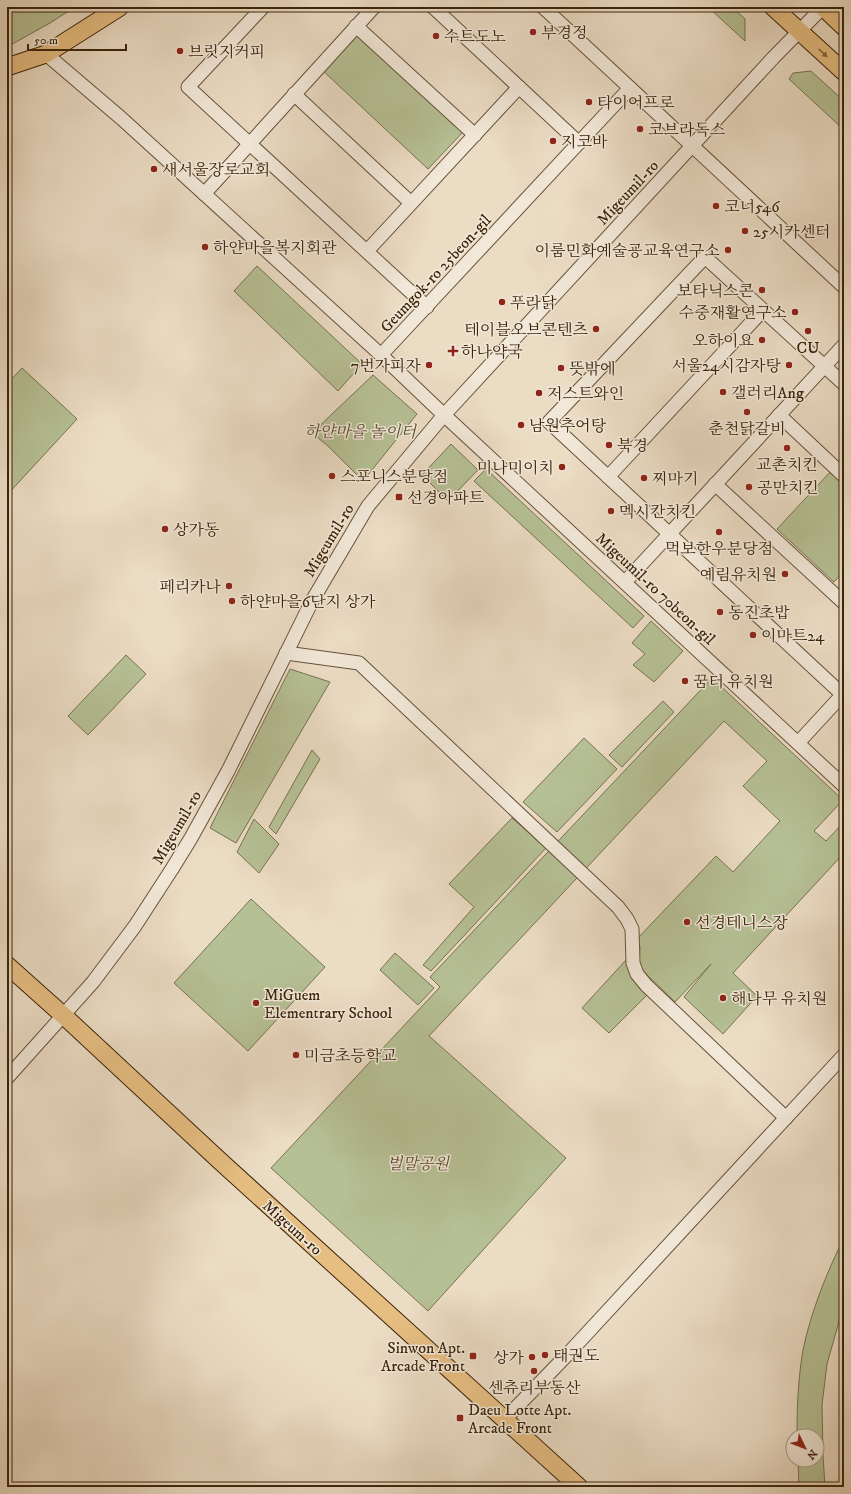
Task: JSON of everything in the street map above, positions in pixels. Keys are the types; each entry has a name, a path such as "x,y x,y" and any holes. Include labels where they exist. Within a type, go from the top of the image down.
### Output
{"main road":[{"path":"7,67 46,54 120,7"},
{"path":"773,7 844,72"},
{"path":"823,7 844,27"},
{"name":"Migeum-ro","path":"7,965 579,1487"}],"street":[{"path":"263,7 188,87 427,307"},
{"path":"204,194 374,7"},
{"path":"433,7 579,143"},
{"path":"543,7 844,287"},
{"name":"Migeumil-ro","path":"7,1078 94,982 154,897 191,838 228,770 312,601 368,506 406,459 444,416 773,58 823,7"},
{"path":"356,26 475,135"},
{"name":"Geumgok-ro 25beon-gil","path":"46,54 121,118 381,355 444,416"},
{"path":"367,251 519,87"},
{"name":"Geumgok-ro 25beon-gil","path":"381,355 630,88"},
{"path":"294,94 411,203"},
{"path":"798,743 843,694 549,422 705,257 844,384"},
{"path":"608,477 763,310"},
{"path":"624,582 844,345"},
{"path":"779,415 844,476"},
{"name":"Migeumil-ro 70beon-gil","path":"444,416 844,786"},
{"path":"715,484 844,603"},
{"path":"286,653 359,663 618,907 632,929 633,963 637,974 646,985 786,1118"},
{"path":"505,1419 566,1356 844,1055"}],"green space":[{"path":"7,7 75,7 7,47"},
{"path":"708,7 732,7 745,19 745,41"},
{"path":"357,30 465,130 428,169 321,69"},
{"path":"811,71 844,101 844,130 789,79 793,73"},
{"path":"257,266 362,364 338,391 234,291"},
{"path":"22,368 77,419 7,495 7,384"},
{"name":"하얀마을 놀이터","path":"373,375 417,414 363,481 328,446 312,433"},
{"path":"451,444 478,470 448,501 422,475"},
{"path":"486,469 644,616 633,628 474,481"},
{"path":"832,470 844,482 844,571 834,582 777,529"},
{"path":"651,621 683,651 654,682 633,665 645,654 632,643"},
{"path":"126,655 146,674 88,735 68,716"},
{"path":"290,669 330,682 236,843 210,828"},
{"name":"벌말공원","path":"712,678 843,800 814,831 826,841 844,822 844,853 733,973 757,996 723,1034 684,997 711,964 675,1002 639,967 640,946 635,941 716,856 733,872 780,821 743,786 767,761 724,721 429,1036 566,1158 428,1311 271,1168 440,987 430,977"},
{"path":"663,701 674,712 622,767 609,755"},
{"path":"584,738 617,769 557,832 523,802"},
{"path":"312,750 320,759 276,834 269,827"},
{"path":"512,818 546,848 431,971 423,965 474,907 449,884"},
{"path":"254,819 279,844 259,873 237,852"},
{"path":"251,899 325,967 248,1051 174,983"},
{"path":"395,953 434,988 418,1005 380,970"},
{"path":"626,960 647,995 609,1033 582,1008"},
{"path":"844,1238 844,1304 827,1364 822,1405 822,1428 797,1428 798,1393 803,1350 810,1322 831,1264"},
{"path":"798,1468 824,1468 825,1487 799,1487"}],"place":[{"name":"부경정","path":"533,32"},
{"name":"수트도노","path":"436,36"},
{"name":"브릿지커피","path":"180,51"},
{"name":"타이어프로","path":"589,102"},
{"name":"코브라독스","path":"640,129"},
{"name":"지코바","path":"553,141"},
{"name":"새서울장로교회","path":"154,169"},
{"name":"코너546","path":"716,206"},
{"name":"25시카센터","path":"745,231"},
{"name":"하얀마을복지회관","path":"205,247"},
{"name":"이룸민화예술굥교육연구소","path":"728,250"},
{"name":"보타닉스콘","path":"762,290"},
{"name":"푸라닭","path":"502,302"},
{"name":"수중재활연구소","path":"795,312"},
{"name":"테이블오브콘텐츠","path":"596,329"},
{"name":"CU","path":"808,331"},
{"name":"오하이요","path":"762,340"},
{"name":"하나약국","path":"453,351"},
{"name":"7번가피자","path":"429,365"},
{"name":"서울24시감자탕","path":"789,365"},
{"name":"뜻밖에","path":"561,368"},
{"name":"갤러리Ang","path":"723,392"},
{"name":"저스트와인","path":"539,393"},
{"name":"춘천닭갈비","path":"747,412"},
{"name":"남원추어탕","path":"521,425"},
{"name":"북경","path":"609,445"},
{"name":"교촌치킨","path":"787,448"},
{"name":"미나미이치","path":"562,467"},
{"name":"스포니스분당점","path":"332,476"},
{"name":"찌마기","path":"644,478"},
{"name":"공만치킨","path":"749,487"},
{"name":"선경아파트","path":"399,497"},
{"name":"멕시칸치킨","path":"611,511"},
{"name":"상가동","path":"165,529"},
{"name":"먹보한우분당점","path":"719,532"},
{"name":"예림유치원","path":"785,574"},
{"name":"페리카나","path":"229,586"},
{"name":"하얀마을6단지 상가","path":"232,601"},
{"name":"동진초밥","path":"720,612"},
{"name":"이마트24","path":"753,635"},
{"name":"꿈터 유치원","path":"685,681"},
{"name":"선경테니스장","path":"687,922"},
{"name":"해나무 유치원","path":"723,998"},
{"name":"MiGuem Elementrary School","path":"256,1003"},
{"name":"미금초등학교","path":"296,1055"},
{"name":"태권도","path":"545,1355"},
{"name":"Sinwon Apt. Arcade Front","path":"473,1356"},
{"name":"상가","path":"532,1357"},
{"name":"센츄리부동산","path":"534,1371"},
{"name":"Daeu Lotte Apt. Arcade Front","path":"460,1418"}]}
